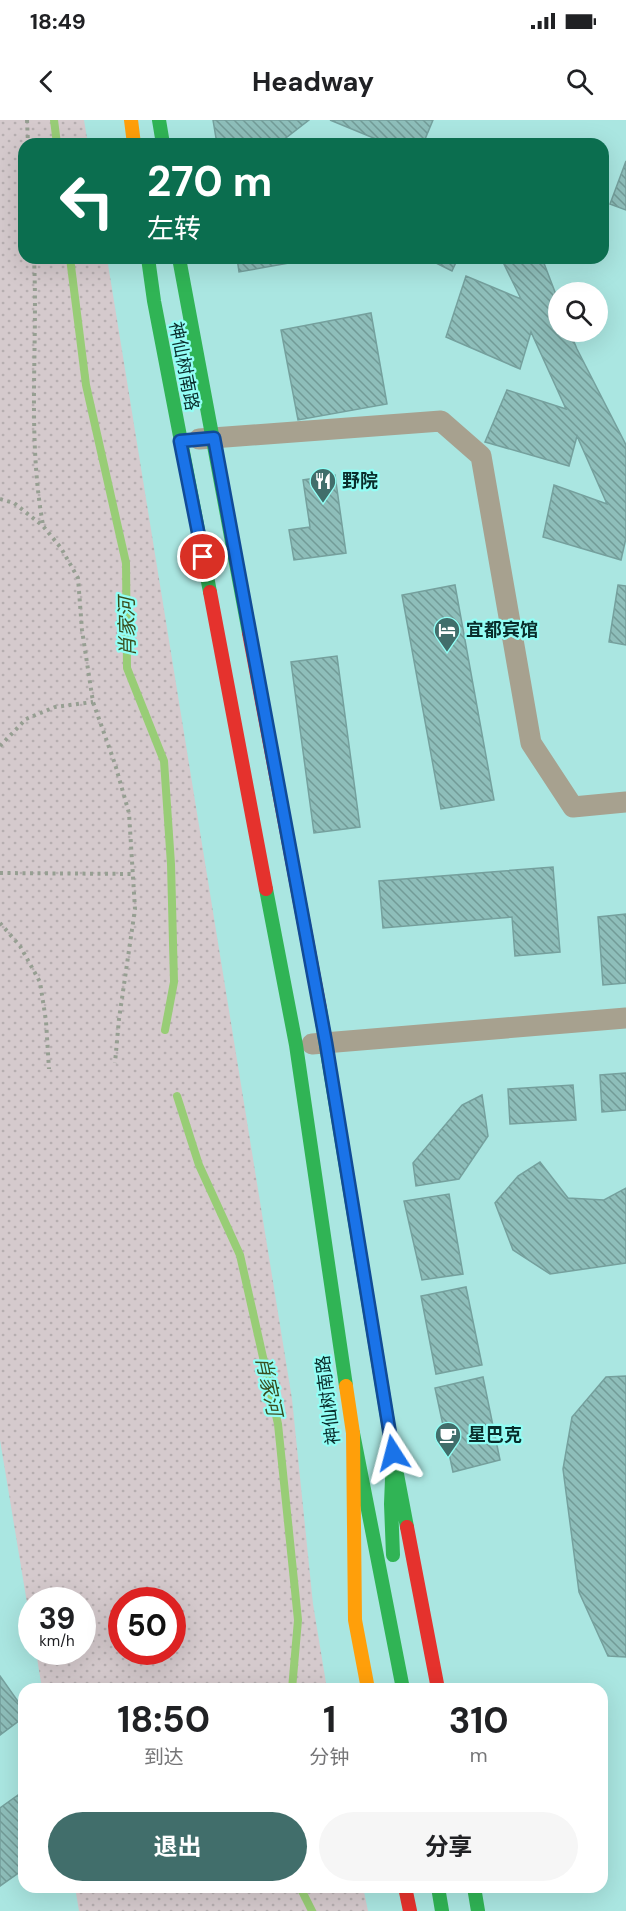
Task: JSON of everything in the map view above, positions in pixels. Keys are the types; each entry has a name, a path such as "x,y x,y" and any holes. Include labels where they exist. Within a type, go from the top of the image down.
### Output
{"main road":[{"path":"131,120 133,138"},
{"path":"159,120 162,138"},
{"name":"神仙树南路","path":"149,264 153,301 296,1045 352,1433 355,1620 367,1683"},
{"path":"179,264 214,438 326,1043 393,1453 437,1683"},
{"path":"352,1433 402,1683"},
{"path":"393,1453 391,1504 394,1572 393,1632"},
{"path":"406,1893 410,1911"},
{"path":"439,1893 442,1911"},
{"path":"475,1893 478,1911"}],"street":[{"path":"180,441 441,421 481,456 531,743 573,807 626,801"},
{"path":"296,1045 626,1018"}],"path":[{"path":"27,120 28,138"},
{"path":"34,264 33,422 40,506 44,526"},
{"path":"0,499 14,503 44,526 61,548 78,578 82,630 93,702 129,813 135,909 115,1063"},
{"path":"0,746 26,719 55,707 93,702"},
{"path":"0,873 134,874"},
{"path":"0,923 20,946 40,982 46,1021 49,1069"}],"shaded area":[{"path":"0,120 84,120 87,138 18,138 18,264 108,264 292,1399 313,1604 326,1683 41,1683 38,1665 96,1665 96,1587 24,1587 0,1440"},
{"path":"76,1893 364,1893 368,1911 79,1911"}],"building":[{"path":"213,120 309,120 286,138 216,138"},
{"path":"330,120 433,120 426,138 374,138"},
{"path":"626,161 626,210 610,204"},
{"path":"238,264 284,264 239,272"},
{"path":"438,264 455,264 452,271"},
{"path":"504,264 544,264 551,282 548,282 548,342 574,342 626,445 626,538 621,560 543,537 554,485 607,504 577,436 569,466 485,442 507,390 566,409 531,332 520,369 446,337 466,276 521,299"},
{"path":"371,313 387,404 298,420 281,330"},
{"name":"野院","path":"335,475 346,553 294,560 289,530 310,527 303,480"},
{"path":"455,585 494,800 441,809 402,595"},
{"path":"618,585 626,586 626,645 609,642"},
{"path":"337,656 360,827 314,833 291,662"},
{"path":"553,867 560,952 515,956 512,917 383,928 379,881"},
{"path":"626,914 626,983 603,985 598,917"},
{"path":"626,1073 626,1110 602,1112 600,1075"},
{"path":"573,1085 576,1120 510,1124 508,1089"},
{"path":"482,1095 488,1136 459,1179 416,1186 413,1163 462,1105"},
{"path":"540,1162 568,1198 604,1200 626,1188 626,1263 550,1274 513,1250 495,1203 518,1176"},
{"path":"449,1194 463,1274 422,1280 404,1201"},
{"path":"466,1287 482,1365 436,1374 421,1296"},
{"path":"626,1376 626,1657 608,1656 579,1592 563,1469 572,1417 606,1377"},
{"path":"483,1377 500,1460 453,1472 435,1388"},
{"path":"0,1676 18,1702 18,1722 0,1735"},
{"path":"18,1795 18,1873 0,1886 0,1808"}],"waterway":[{"name":"肖家河","path":"54,120 56,138"},
{"name":"肖家河","path":"71,264 86,385 126,563 127,668 164,761 171,864 174,982 165,1030"},
{"name":"肖家河","path":"177,1096 199,1165 240,1255 278,1424 298,1620 293,1683"},
{"name":"肖家河","path":"303,1893 312,1911"}],"traffic: fast":[{"path":"159,120 162,138"},
{"path":"149,264 210,592"},
{"path":"180,264 249,633"},
{"path":"266,889 296,1045 346,1386"},
{"path":"320,1009 407,1527"},
{"path":"353,1433 402,1683"},
{"path":"393,1453 391,1504 393,1555"},
{"path":"439,1893 442,1911"},
{"path":"475,1893 478,1911"}],"traffic: slow":[{"path":"131,120 133,138"},
{"path":"346,1386 353,1433 355,1620 367,1683"}],"traffic: jam":[{"path":"210,592 266,889"},
{"path":"249,633 320,1009"},
{"path":"407,1527 437,1683"},
{"path":"406,1893 410,1911"}],"place":[{"name":"野院","path":"323,504"},
{"name":"宜都宾馆","path":"447,653"},
{"name":"星巴克","path":"448,1458"}],"route":[{"path":"203,557 180,441 214,438 326,1043 393,1453"}]}
